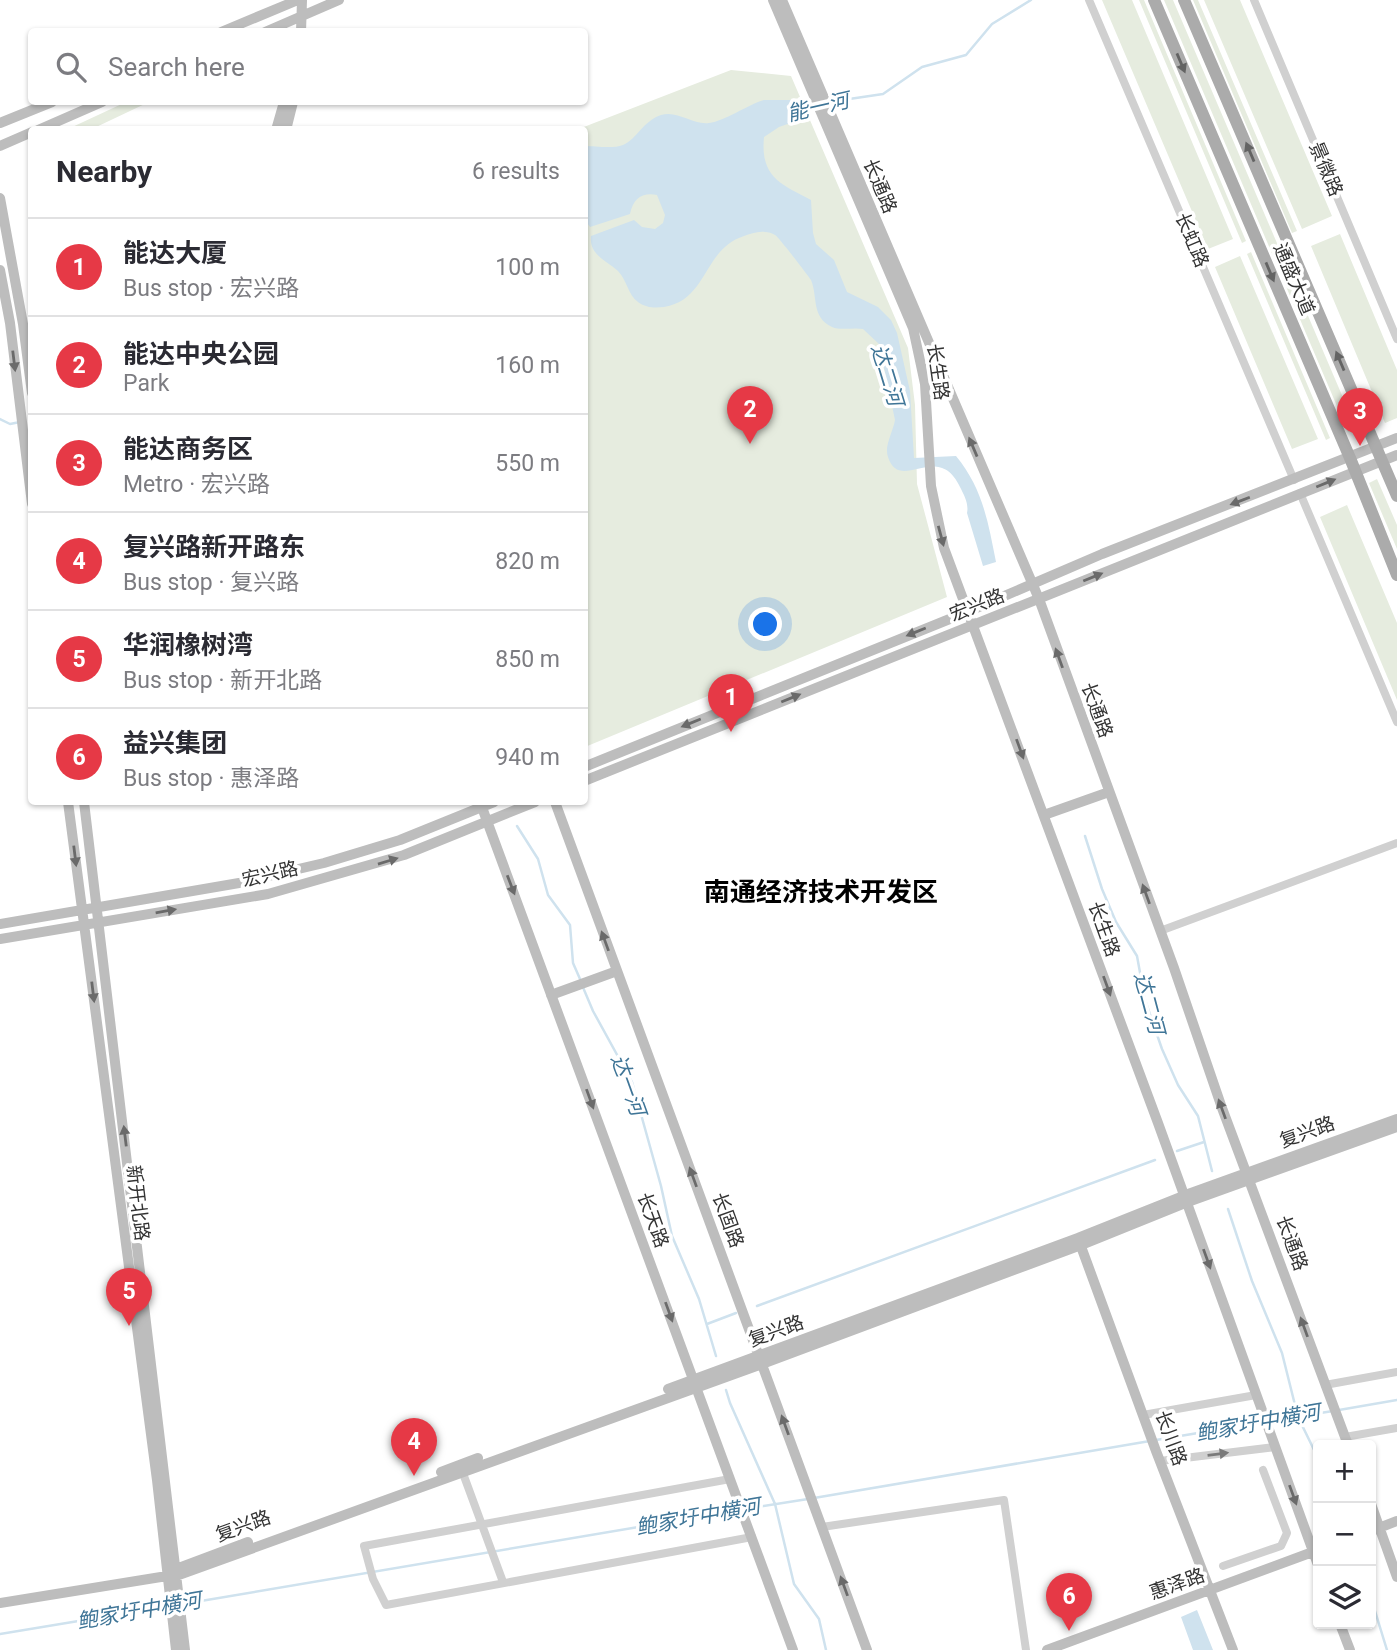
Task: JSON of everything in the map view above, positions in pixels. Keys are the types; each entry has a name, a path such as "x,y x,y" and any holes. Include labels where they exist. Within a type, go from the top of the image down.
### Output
{"main road":[{"name":"通盛大道","path":"1154,0 1350,458 1397,575"},
{"name":"通盛大道","path":"1184,0 1397,496"}],"street":[{"path":"277,28 339,0"},
{"name":"长通路","path":"773,0 899,295"},
{"name":"长通路","path":"782,0 1038,598 1345,1437"},
{"name":"长虹路","path":"1089,0 1294,480"},
{"name":"景微路","path":"1254,0 1397,339"},
{"path":"231,28 297,1 295,22"},
{"path":"0,123 45,105"},
{"path":"46,126 95,105"},
{"path":"277,126 283,105"},
{"path":"287,126 292,105"},
{"path":"0,146 28,134"},
{"path":"0,198 28,362"},
{"path":"0,270 10,323 28,471"},
{"name":"长生路","path":"899,295 913,328 922,362 929,469 939,526 967,612 1158,1123 1273,1442 1313,1543"},
{"name":"宏兴路","path":"588,765 967,612 1102,554 1397,438"},
{"name":"宏兴路","path":"588,779 1397,455"},
{"path":"1300,493 1397,722"},
{"path":"1044,815 1109,792"},
{"name":"新开北路","path":"68,805 173,1574"},
{"name":"新开北路","path":"84,805 173,1574 176,1650"},
{"name":"宏兴路","path":"0,924 239,883 324,863 400,840 478,805"},
{"name":"长天路","path":"480,805 793,1650"},
{"name":"宏兴路","path":"0,939 268,894 404,855 529,805"},
{"name":"长固路","path":"556,805 867,1650"},
{"path":"1160,931 1397,843"},
{"path":"551,995 617,971"},
{"name":"复兴路","path":"0,1603 173,1574 1080,1242 1184,1199 1397,1119"},
{"name":"复兴路","path":"1248,1176 1397,1127"},
{"name":"长川路","path":"1080,1242 1158,1456 1233,1650"},
{"path":"1327,1388 1397,1372"},
{"path":"1143,1415 1258,1400"},
{"path":"1345,1437 1397,1428"},
{"path":"1158,1456 1273,1442"},
{"path":"461,1469 503,1582"},
{"path":"1223,1566 1281,1546 1287,1534 1263,1469"},
{"path":"730,1479 364,1546 373,1579 386,1605 751,1537"},
{"path":"822,1527 1004,1500 1026,1650"},
{"path":"1376,1529 1397,1521"},
{"path":"1376,1531 1397,1577"},
{"name":"惠泽路","path":"1047,1650 1313,1552"},
{"path":"1254,1556 1260,1572"},
{"name":"新开北路","path":"175,1608 185,1650"},
{"path":"1342,1629 1350,1650"}],"shaded area":[{"path":"1102,0 1132,0 1233,239 1208,249"},
{"path":"1139,0 1144,0 1246,241 1242,243"},
{"path":"1164,0 1173,0 1356,428 1348,432"},
{"path":"1193,0 1198,0 1297,231 1292,233"},
{"path":"1204,0 1240,0 1332,216 1302,229"},
{"path":"731,70 791,76 908,348 915,405 917,484 947,597 588,746 588,126"},
{"path":"120,105 143,105 98,126 74,126"},
{"path":"1340,234 1397,370 1397,418 1385,423 1311,246"},
{"path":"1251,252 1330,438 1326,440 1247,254"},
{"path":"1240,256 1318,439 1292,449 1215,267"},
{"path":"1377,479 1397,525 1397,549 1369,483"},
{"path":"1347,505 1397,623 1397,700 1320,517"}],"water":[{"path":"764,100 798,100 804,106 805,118 779,127 764,137 765,161 769,170 782,184 811,200 816,244 834,260 847,292 878,307 891,320 897,333 910,391 914,458 956,456 978,493 996,562 983,566 967,513 966,500 951,474 941,468 901,471 894,467 888,457 887,448 895,420 879,344 863,329 836,328 825,323 816,306 811,280 775,235 757,232 731,242 712,262 689,295 664,307 647,306 638,302 618,271 593,248 591,236 634,220 642,227 655,229 663,223 665,215 657,195 647,195 633,204 630,214 590,227 588,146 623,145 649,121 661,115 673,114 709,123"},
{"path":"1197,1610 1213,1650 1193,1650 1181,1617"}],"waterway":[{"name":"能一河","path":"829,102 883,94 922,67 966,55 992,24 1031,0"},
{"name":"能一河","path":"0,419 10,424 20,422"},
{"name":"达一河","path":"517,826 538,859 548,895 570,925 573,963 580,979"},
{"name":"达二河","path":"1085,836 1116,922 1137,956 1145,1000 1162,1049 1178,1085 1198,1116 1212,1171"},
{"name":"达一河","path":"582,985 593,1011 632,1082 672,1236 699,1299 716,1356"},
{"path":"1177,1151 1204,1142"},
{"path":"757,1306 1155,1160"},
{"name":"达二河","path":"1228,1209 1252,1281 1282,1353 1298,1417 1313,1448"},
{"path":"707,1324 736,1313"},
{"name":"达一河","path":"726,1390 775,1504 794,1584 819,1619 826,1650"},
{"name":"鲍家圩中横河","path":"1339,1410 1397,1400"},
{"name":"达二河","path":"1270,1421 1333,1411"},
{"name":"鲍家圩中横河","path":"1156,1440 1264,1422"},
{"name":"鲍家圩中横河","path":"814,1498 1150,1441"},
{"name":"鲍家圩中横河","path":"745,1509 808,1499"},
{"name":"鲍家圩中横河","path":"183,1604 739,1510"},
{"name":"鲍家圩中横河","path":"0,1634 169,1606"},
{"name":"达二河","path":"1376,1614 1387,1650"}],"place":[{"name":"能达中央公园","path":"750,444"},
{"name":"能达商务区","path":"1360,446"},
{"name":"能达大厦","path":"731,732"},
{"name":"华润橡树湾","path":"129,1326"},
{"name":"复兴路新开路东","path":"414,1476"},
{"name":"益兴集团","path":"1069,1631"}],"district":[{"name":"南通经济技术开发区","path":"821,892"}]}
